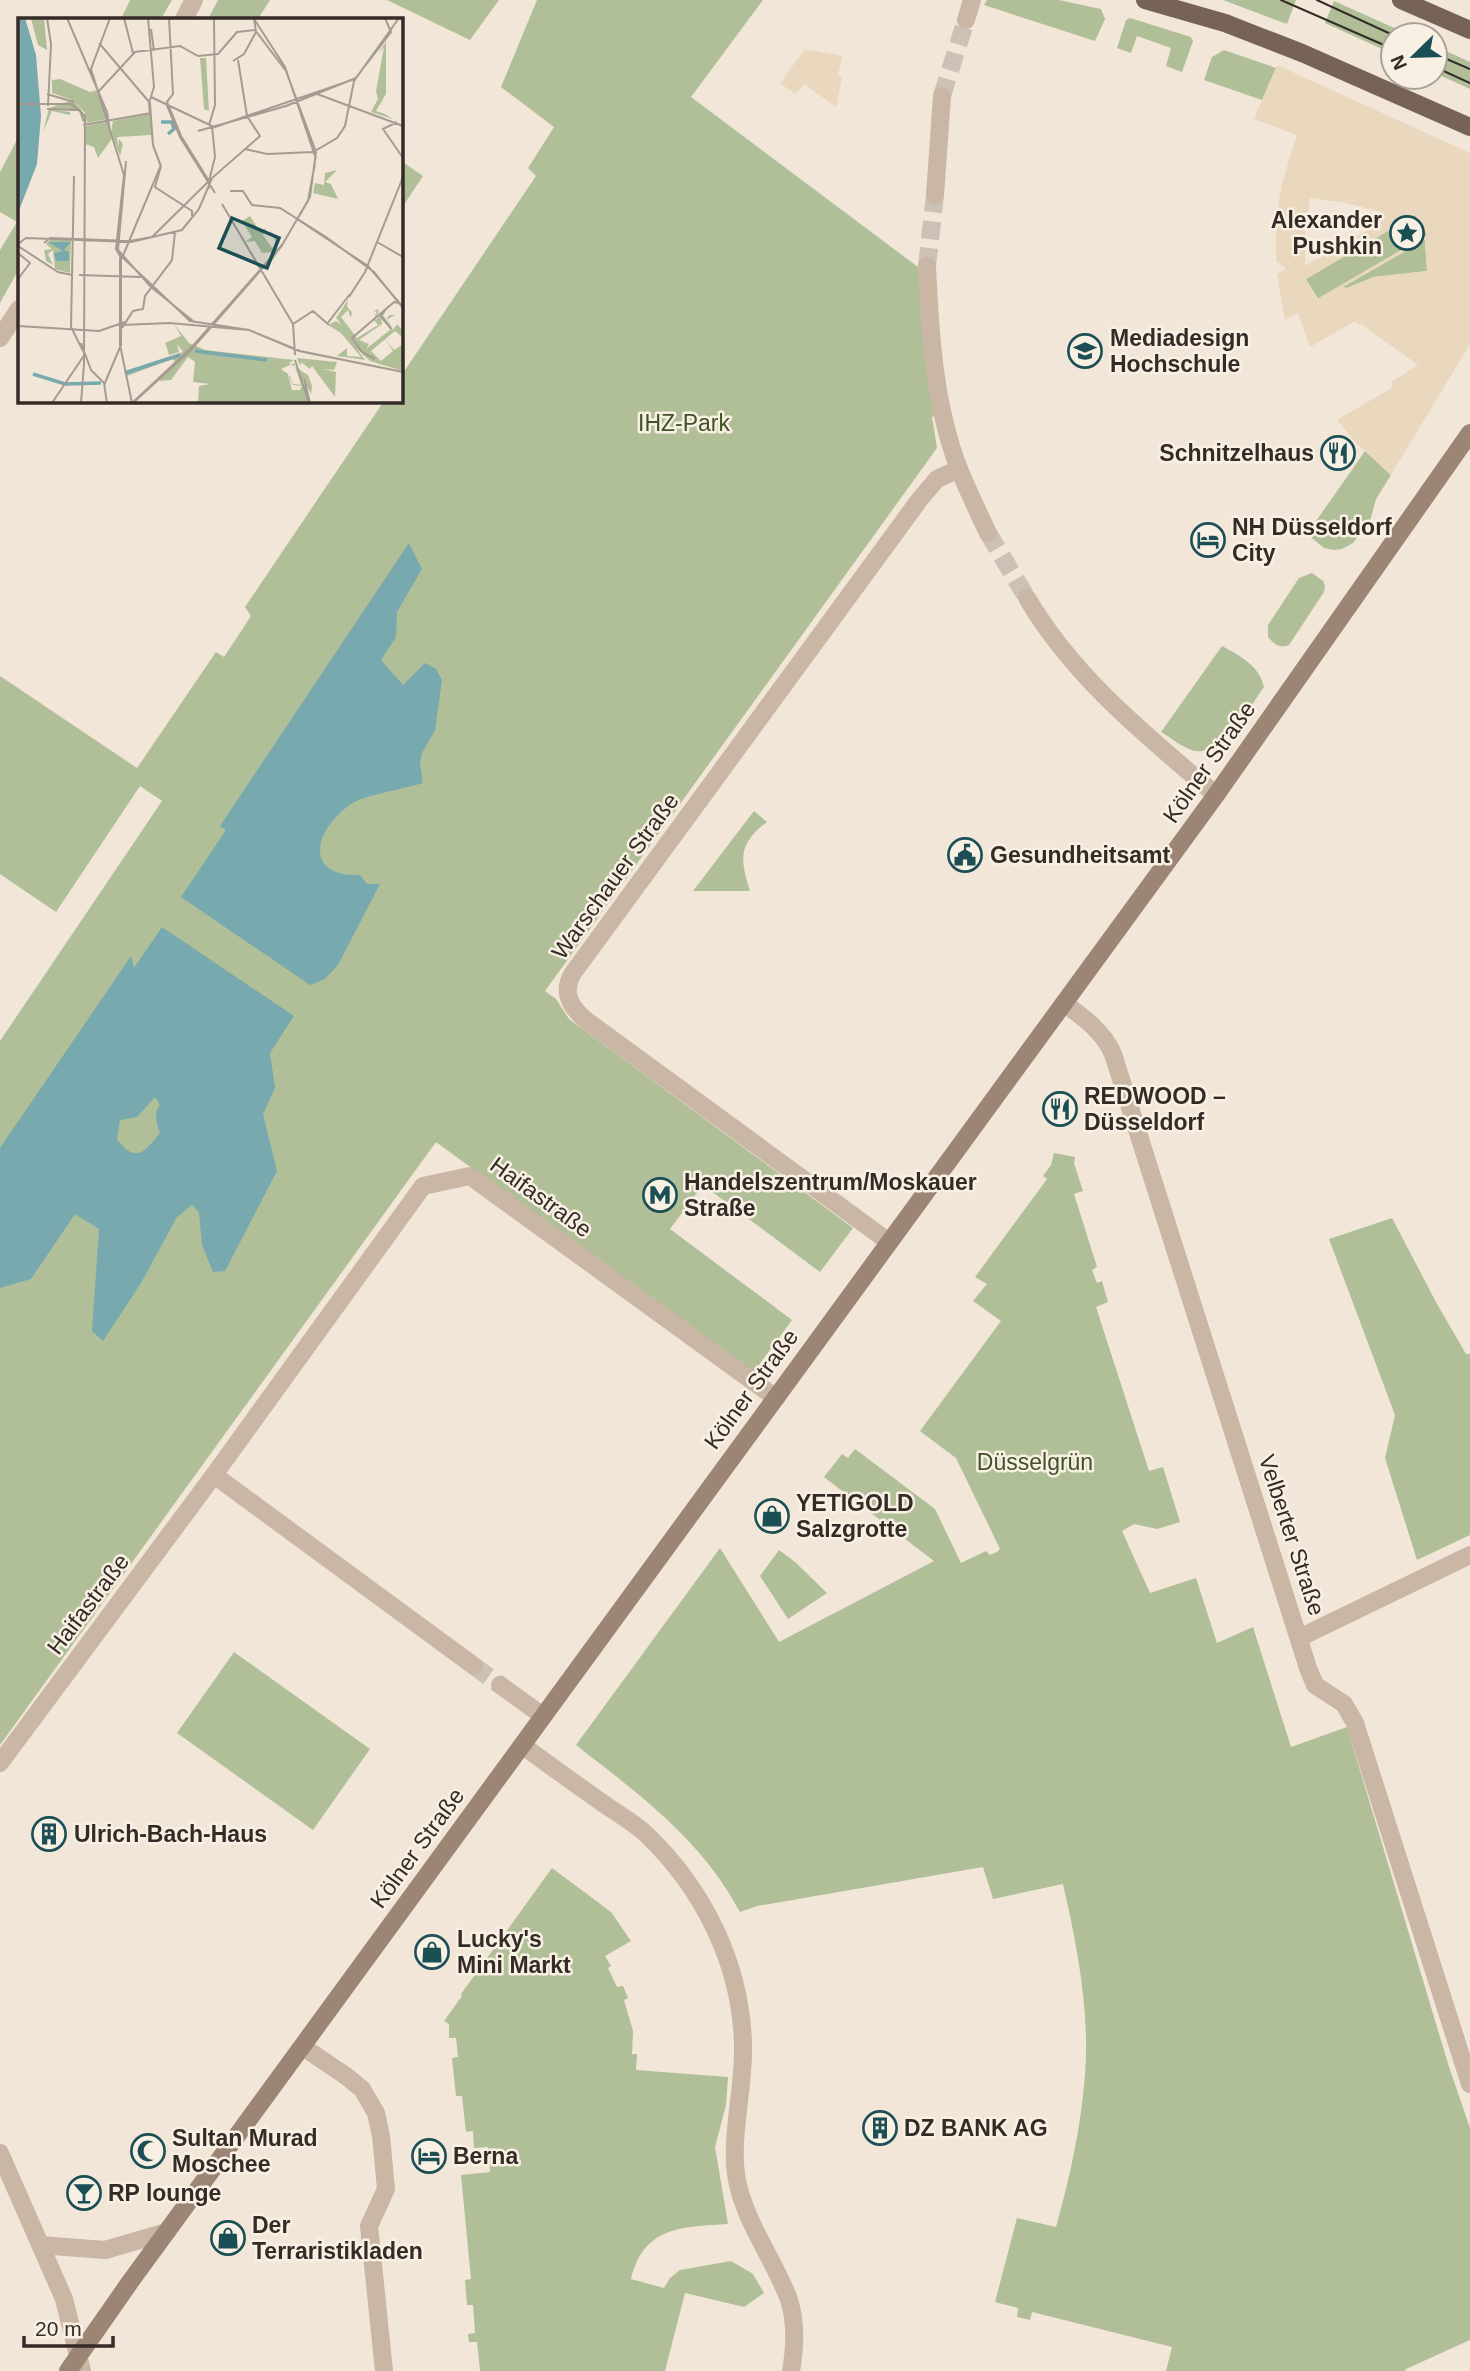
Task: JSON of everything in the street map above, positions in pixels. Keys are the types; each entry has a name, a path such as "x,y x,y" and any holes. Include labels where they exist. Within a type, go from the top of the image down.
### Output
{"main road":[{"path":"1145,0 1225,23 1302,53 1470,127"},
{"path":"1401,0 1470,30"},
{"name":"Kölner Straße","path":"68,2371 80,2362 167,2232 1216,795 1470,433"}],"street":[{"path":"185,18 194,0"},
{"path":"966,20 972,0"},
{"path":"934,195 942,96"},
{"path":"927,266 930,328 943,415 959,469 988,533"},
{"path":"0,338 18,311"},
{"name":"Warschauer Straße","path":"889,1242 587,1021 575,1011 567,992 568,981 573,973 920,499 937,479 959,469"},
{"path":"1027,598 1061,648 1104,697 1216,795"},
{"name":"Velberter Straße","path":"1064,1003 1089,1022 1108,1042 1113,1054 1315,1685 1345,1704 1355,1723 1470,2084"},
{"name":"Haifastraße","path":"0,1763 214,1475 423,1186 470,1175 776,1398"},
{"path":"214,1475 474,1665"},
{"path":"1299,1638 1470,1555"},
{"path":"500,1685 543,1716"},
{"path":"522,1745 645,1833 692,1888 722,1941 737,1991 743,2030 744,2065 735,2145 737,2180 747,2211 789,2299 794,2348 791,2371"},
{"path":"303,2047 362,2089 376,2113 386,2189 369,2226 384,2371"},
{"path":"0,2153 64,2299 80,2362"},
{"path":"40,2245 104,2250 167,2232"}],"green space":[{"path":"130,0 172,0 162,18 121,18"},
{"path":"218,0 270,0 259,18 209,18"},
{"path":"387,0 499,0 470,40"},
{"name":"IHZ-Park","path":"537,0 763,0 691,97 922,270 936,415 932,417 937,448 545,991 556,999 569,1019 853,1228 820,1272 703,1185 670,1229 792,1320 753,1373 436,1142 0,1745 0,1041 162,801 140,786 56,912 0,874 0,676 137,768 216,652 224,657 251,616 245,607 383,402 402,402 402,375 536,176 528,168 554,127 501,87"},
{"path":"987,0 1059,0 1101,9 1105,19 1095,41 984,5"},
{"path":"1223,0 1296,0 1287,24"},
{"path":"1334,1 1379,21 1379,48 1325,23"},
{"path":"1130,18 1191,37 1193,41 1182,72 1166,66 1171,48 1137,36 1131,53 1117,48 1126,20"},
{"path":"1224,50 1276,68 1262,100 1204,80 1212,57"},
{"path":"1449,52 1470,62 1470,89 1449,79"},
{"path":"18,138 18,271 0,303 0,250 17,222 0,212 0,172"},
{"path":"402,162 423,176 402,208"},
{"path":"1415,215 1427,235 1318,299 1306,279"},
{"path":"1425,239 1427,271 1374,277 1347,288 1342,287"},
{"path":"1365,451 1391,475 1376,499 1370,521 1353,543 1342,549 1324,548 1307,534"},
{"path":"1312,573 1323,581 1324,592 1289,645 1277,645 1268,637 1268,625 1299,578"},
{"path":"1222,646 1253,667 1264,687 1242,720 1222,741 1201,751 1189,749 1161,732"},
{"path":"754,811 767,822 751,837 744,853 744,870 750,891 693,891"},
{"name":"Düsselgrün","path":"1054,1153 1075,1157 1074,1163 1083,1191 1074,1194 1097,1267 1092,1270 1097,1283 1102,1281 1108,1302 1096,1307 1149,1471 1163,1467 1180,1522 1157,1529 1134,1524 1122,1531 1150,1593 1196,1578 1217,1643 1253,1627 1291,1747 1347,1727 1449,2067 1470,2128 1470,2340 1405,2371 1166,2371 1172,2347 1032,2312 1030,2320 1017,2317 1018,2308 995,2302 1017,2218 1056,2227 1078,2133 1085,2075 1086,2027 1077,1954 1063,1884 993,1899 983,1867 757,1906 740,1912 707,1862 688,1840 646,1801 576,1745 720,1548 779,1642 934,1561 824,1477 842,1454 848,1458 855,1449 935,1509 961,1563 986,1551 990,1555 1000,1549 956,1458 920,1431 1001,1321 973,1301 987,1284 975,1277 1047,1179 1043,1176 1051,1165"},
{"path":"1392,1218 1437,1304 1466,1354 1470,1354 1470,1535 1417,1560 1385,1458 1395,1415 1329,1239"},
{"path":"779,1550 827,1593 788,1619 760,1576"},
{"path":"234,1652 370,1749 313,1830 177,1733"},
{"path":"552,1868 611,1912 631,1941 605,1956 617,1987 623,1986 628,1998 624,2000 633,2031 632,2054 637,2054 636,2070 728,2077 726,2105 715,2147 728,2224 695,2226 655,2239 645,2248 631,2279 664,2288 670,2278 680,2270 731,2261 753,2274 764,2293 744,2307 685,2293 665,2371 480,2371 477,2342 469,2342 468,2334 475,2333 473,2305 467,2305 465,2280 471,2279 461,2175 490,2172 488,2147 474,2148 473,2131 466,2132 462,2096 456,2096 452,2058 458,2057 456,2038 449,2038 449,2024 444,2021"}],"shaded area":[{"path":"805,49 842,56 838,76 842,78 836,107 804,84 795,94 780,83"},
{"path":"1277,65 1470,153 1470,344 1391,475 1356,443 1337,420 1393,387 1391,382 1418,365 1355,321 1310,347 1298,313 1285,320 1277,274 1286,269 1276,261 1276,218 1282,183 1297,135 1254,119","holes":["1310,198 1381,212 1380,223 1305,266 1305,235","1415,215 1427,235 1317,299 1306,279","1425,240 1427,271 1374,277 1347,288 1343,287"]}],"water":[{"path":"409,543 422,569 397,612 396,637 381,660 403,685 425,663 436,669 442,680 435,730 422,753 420,764 423,783 376,794 353,803 340,812 323,836 321,859 328,868 341,873 360,875 367,884 380,884 338,965 325,979 310,985 181,897 226,830 220,826"},
{"path":"162,927 294,1016 270,1053 275,1088 263,1114 277,1171 225,1271 213,1272 202,1245 199,1212 192,1205 177,1217 141,1283 103,1341 92,1331 99,1229 75,1214 31,1279 0,1288 0,1148 131,956 134,968","holes":["155,1097 160,1105 156,1115 160,1133 145,1150 130,1152 117,1139 120,1120 137,1117"]}],"tunnel":[{"path":"942,96 966,20"},
{"path":"927,266 935,195"},
{"path":"988,533 1027,598"},
{"path":"474,1666 500,1685"}],"tram line":[{"path":"1281,0 1379,43"},
{"path":"1317,0 1379,29"},
{"path":"1449,60 1470,69"},
{"path":"1449,73 1470,83"}],"place":[{"name":"Alexander Pushkin","path":"1407,233"},
{"name":"Mediadesign Hochschule","path":"1085,351"},
{"name":"Schnitzelhaus","path":"1338,453"},
{"name":"NH Düsseldorf City","path":"1208,540"},
{"name":"Gesundheitsamt","path":"965,855"},
{"name":"REDWOOD – Düsseldorf","path":"1060,1109"},
{"name":"Handelszentrum/Moskauer Straße","path":"660,1195"},
{"name":"YETIGOLD Salzgrotte","path":"772,1516"},
{"name":"Ulrich-Bach-Haus","path":"49,1834"},
{"name":"Lucky's Mini Markt","path":"432,1952"},
{"name":"DZ BANK AG","path":"880,2128"},
{"name":"Sultan Murad Moschee","path":"148,2151"},
{"name":"Berna","path":"429,2156"},
{"name":"RP lounge","path":"84,2193"},
{"name":"Der Terraristikladen","path":"228,2238"}]}
